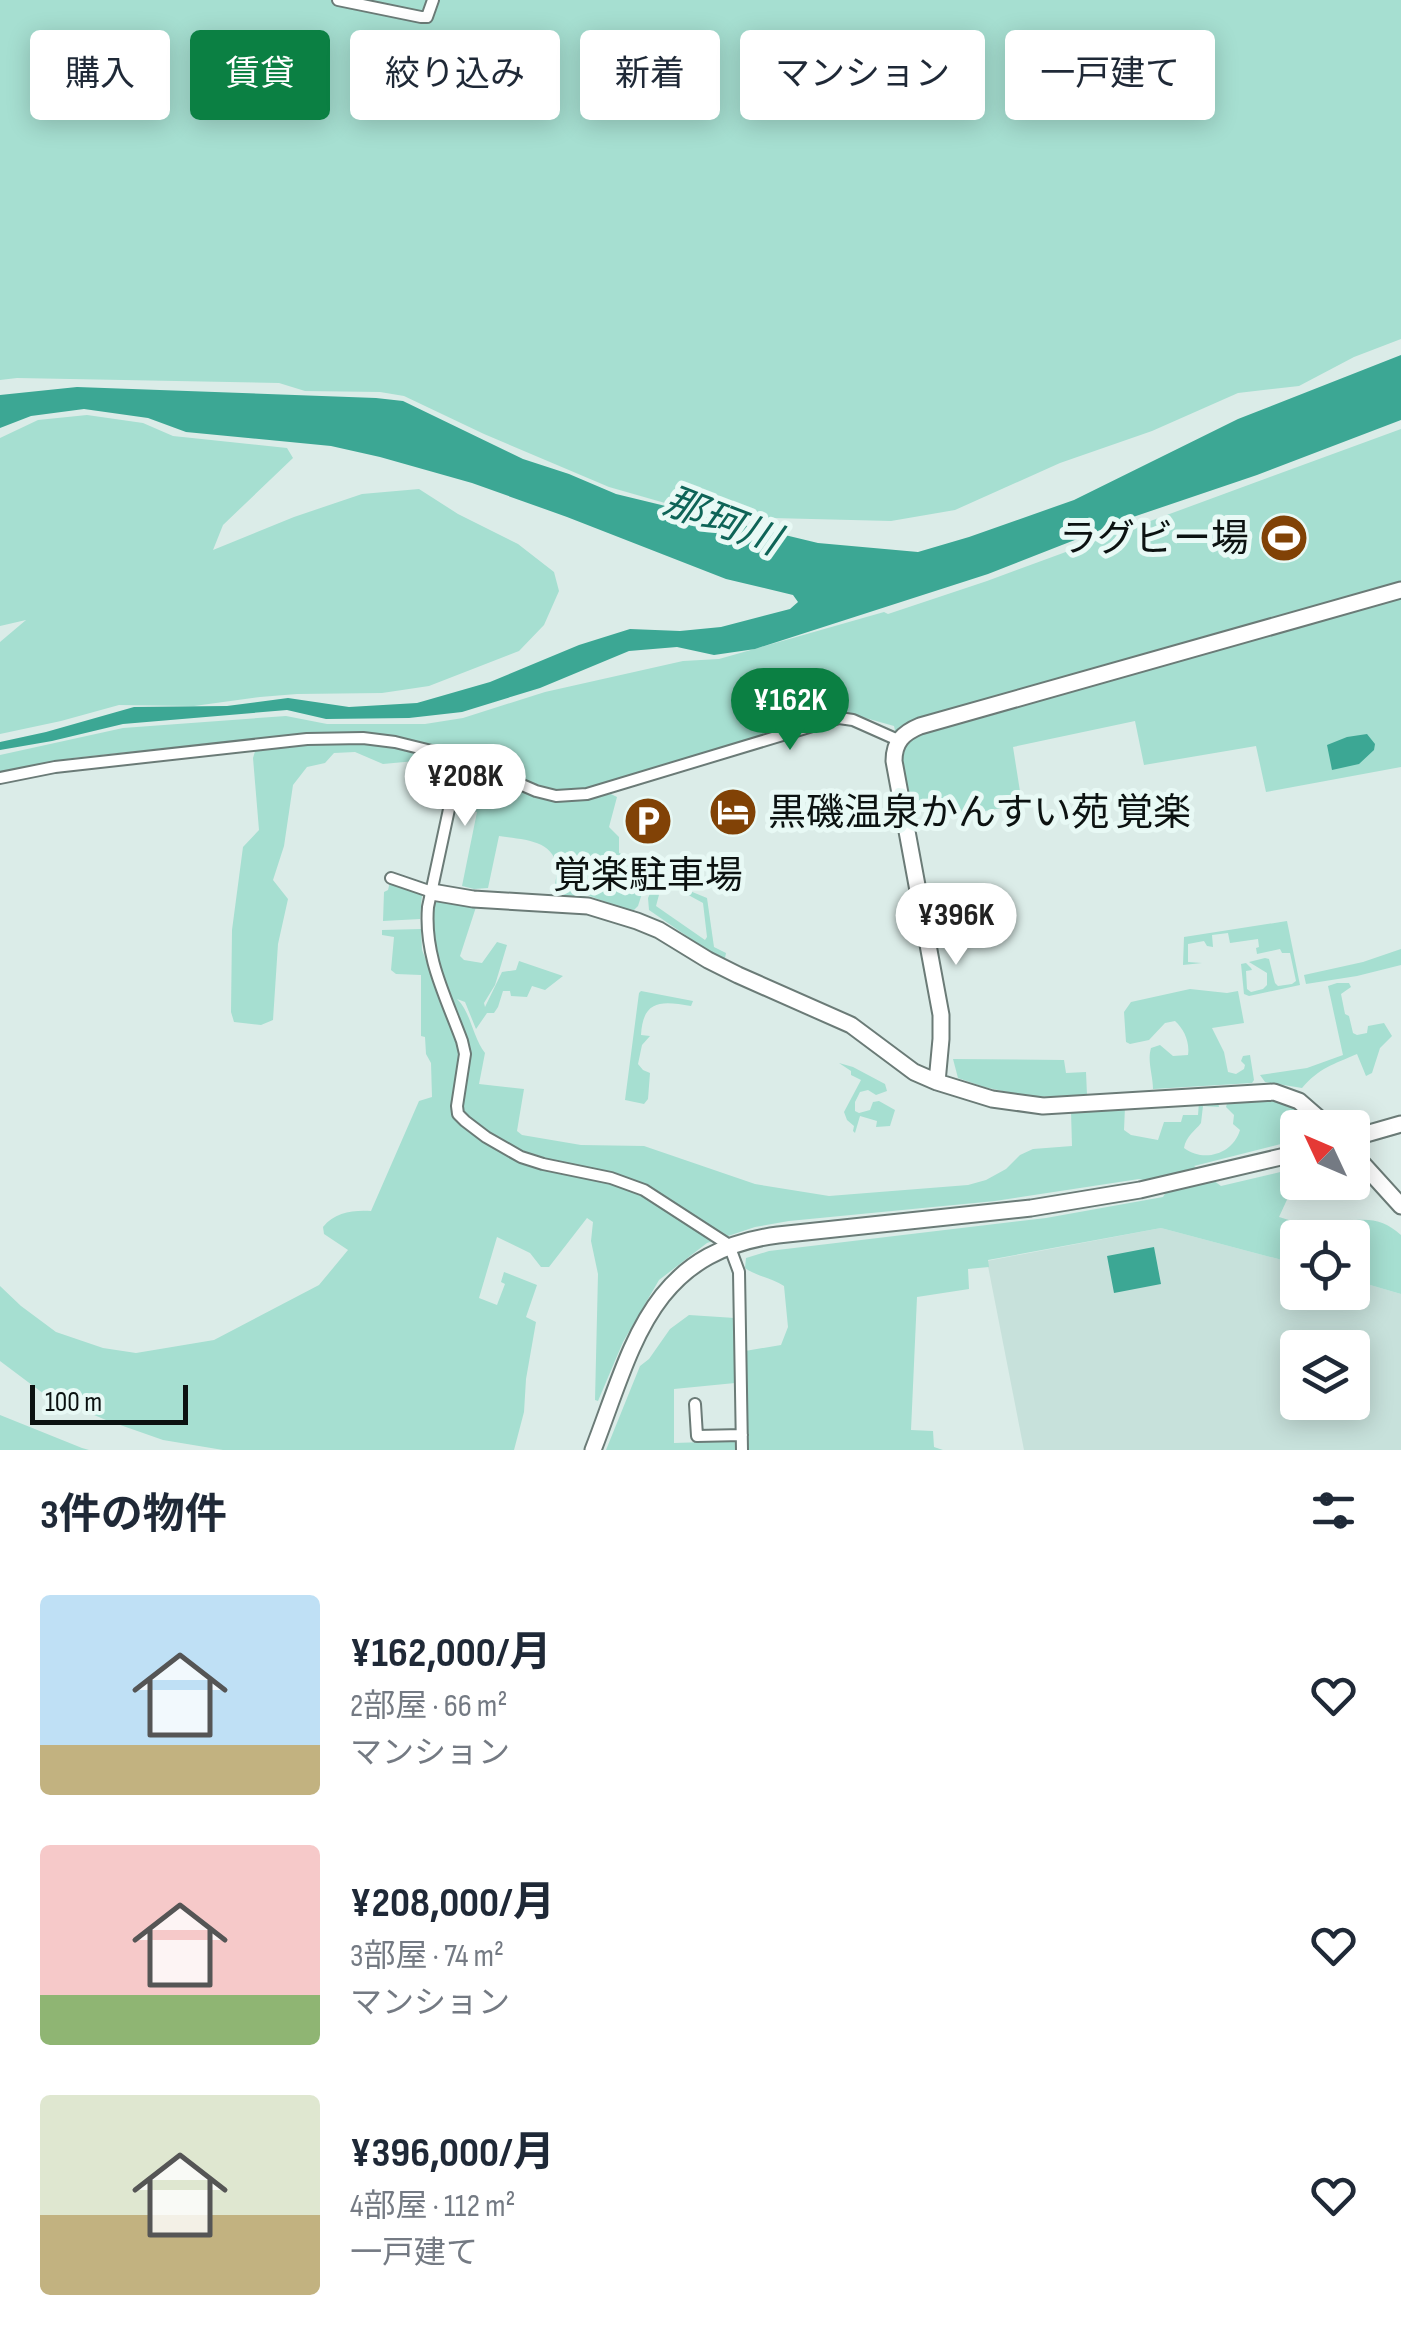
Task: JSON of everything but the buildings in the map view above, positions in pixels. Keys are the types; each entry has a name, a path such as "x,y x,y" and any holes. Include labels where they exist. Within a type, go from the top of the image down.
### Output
{"street":[{"path":"338,0 421,17 427,17 433,0"},
{"path":"937,1082 941,1015 894,760 898,740 908,731 934,722 1401,590"},
{"path":"0,778 56,767 308,739 363,738 460,758 556,796 587,794 838,718 898,740"},
{"path":"460,758 427,924 431,959 465,1054 458,1114 486,1137 521,1157 632,1184 729,1246 740,1272 742,1450"},
{"path":"391,878 432,892 472,899 588,906 637,921 738,976 851,1025 900,1064 937,1082 992,1099 1043,1106 1274,1092 1299,1100 1310,1110"},
{"path":"1370,1133 1401,1124"},
{"path":"593,1450 648,1316 678,1277 700,1260 729,1246 778,1235 1031,1208 1140,1190 1280,1157"},
{"path":"1370,1171 1401,1205"},
{"path":"695,1404 697,1436 742,1435"}],"shaded area":[{"path":"0,0 1401,0 1401,339 1354,357 1299,386 1238,393 1152,431 1060,463 955,510 891,521 729,517 609,487 404,396 380,392 305,391 279,383 0,380"},
{"path":"87,415 143,423 173,436 287,448 293,458 223,525 213,550 362,494 419,489 518,544 554,572 559,591 544,625 519,651 429,686 382,693 260,697 194,706 119,705 0,734 0,642 26,620 0,626 0,438 38,420"},
{"path":"1401,429 1401,767 1266,792 1256,746 1144,765 1135,721 1013,747 1022,804 965,815 946,798 912,805 894,726 844,712 592,789 559,792 535,786 460,751 364,734 307,733 73,758 0,772 0,755 123,728 286,716 327,724 425,724 463,718 545,692 683,661 719,659 888,614 987,581"},
{"path":"365,741 452,761 448,781 415,761 383,764 355,752 334,753 325,763 307,767 293,785 284,846 273,880 288,899 278,944 273,1020 261,1025 234,1022 232,930 243,847 259,830 253,758 256,748"},
{"path":"470,770 562,802 611,794 617,797 609,827 619,837 619,853 651,865 638,906 625,909 587,895 557,897 557,872 551,853 528,840 499,836 488,888 462,886 477,812 456,806 464,774"},
{"path":"390,882 420,891 420,919 383,921 384,892"},
{"path":"653,887 660,891 656,906 705,940 703,903 681,891 707,898 714,947 726,953 725,958 720,959 649,910 648,898"},
{"path":"433,900 476,907 460,956 482,963 497,942 507,945 485,1007 502,972 516,970 519,961 563,976 545,990 532,986 527,997 503,991 494,1013 487,1013 476,1029 465,1002 457,999 485,1053 479,1084 524,1089 517,1131 522,1135 581,1145 644,1146 755,1184 829,1196 968,1185 986,1180 1033,1149 1072,1146 1071,1111 1125,1107 1124,1130 1158,1140 1164,1122 1181,1122 1183,1115 1198,1115 1199,1102 1218,1101 1219,1107 1203,1106 1201,1123 1184,1148 1200,1155 1217,1154 1231,1145 1240,1130 1226,1107 1228,1100 1275,1100 1301,1110 1280,1110 1280,1144 1194,1166 1221,1186 1280,1172 1280,1200 1287,1200 1279,1217 1289,1220 1280,1220 1280,1260 1161,1228 988,1260 989,1267 968,1269 969,1289 917,1297 911,1430 933,1431 934,1447 943,1450 745,1450 745,1351 781,1345 788,1327 784,1286 745,1268 746,1258 769,1251 1046,1218 1163,1197 1166,1192 1139,1179 995,1201 789,1221 755,1227 707,1243 659,1280 623,1342 598,1401 598,1274 591,1241 593,1222 587,1218 549,1267 541,1267 530,1253 497,1237 479,1298 497,1305 505,1284 501,1282 504,1272 537,1285 526,1317 536,1322 524,1412 514,1450 223,1450 163,1440 44,1394 0,1361 0,1286 56,1332 103,1348 136,1353 214,1340 319,1285 348,1250 324,1234 323,1227 345,1213 371,1211 419,1101 432,1097 431,1063 425,1037 421,1036 421,975 396,974 391,970 394,937 382,935 382,930 421,929 422,950 442,1000 444,985 430,927"},
{"path":"1287,921 1300,985 1244,994 1241,964 1246,963 1252,970 1246,971 1247,989 1263,989 1267,973 1249,962 1265,958 1269,959 1278,986 1296,981 1290,953 1280,949 1257,954 1258,939 1230,943 1228,933 1212,935 1213,947 1204,941 1188,944 1188,962 1202,963 1183,965 1184,937"},
{"path":"1401,949 1401,965 1306,984 1304,975"},
{"path":"1349,983 1351,987 1341,994 1353,1033 1367,1033 1368,1026 1384,1023 1392,1036 1380,1048 1372,1073 1366,1076 1357,1054 1321,1071 1302,1088 1265,1082 1260,1075 1307,1068 1343,1055 1328,986"},
{"path":"1190,989 1238,991 1244,1023 1212,1028 1224,1052 1228,1072 1236,1074 1244,1069 1243,1056 1250,1055 1252,1083 1153,1089 1151,1048 1160,1045 1173,1056 1188,1055 1186,1036 1175,1021 1165,1023 1149,1040 1130,1044 1126,1042 1124,1012 1131,1002"},
{"path":"641,991 693,1001 691,1006 656,1005 646,1015 641,1035 650,1036 642,1045 638,1064 650,1073 644,1104 625,1100"},
{"path":"953,1059 1064,1060 1066,1073 1086,1072 1087,1095 1031,1097 984,1087 958,1078"},
{"path":"839,1063 885,1084 887,1091 876,1095 868,1090 860,1092 855,1111 870,1110 873,1102 879,1101 895,1110 890,1126 876,1127 877,1121 860,1116 853,1131 854,1126 844,1112 861,1080"},
{"path":"1370,1220 1401,1235 1401,1294 1370,1285"},
{"path":"1161,1228 1280,1260 1280,1310 1370,1310 1370,1285 1401,1294 1401,1450 1024,1450 987,1261"},
{"path":"689,1315 735,1318 735,1383 674,1389 674,1443 735,1441 735,1450 606,1450 640,1366 670,1329"},
{"path":"0,1415 82,1448 89,1450 0,1450"}],"water":[{"name":"那珂川","path":"1401,355 1401,420 988,574 755,649 714,655 677,647 629,651 540,688 462,712 409,718 326,719 287,710 123,724 0,750 0,742 134,707 227,706 288,698 349,707 417,703 490,682 579,645 630,629 680,631 721,627 790,609 798,602 793,595 726,579 472,483 380,457 331,446 186,432 148,418 84,409 31,416 0,428 0,395 77,387 403,401 523,459 616,494 818,543 918,552 1074,500 1238,419"},
{"path":"1367,734 1375,744 1374,750 1359,764 1332,770 1327,745"},
{"path":"1154,1247 1161,1284 1114,1293 1107,1256"}],"place":[{"name":"ラグビー場","path":"1284,538"},
{"name":"黒磯温泉かんすい苑 覚楽","path":"733,812"},
{"name":"覚楽駐車場","path":"648,821"}]}
